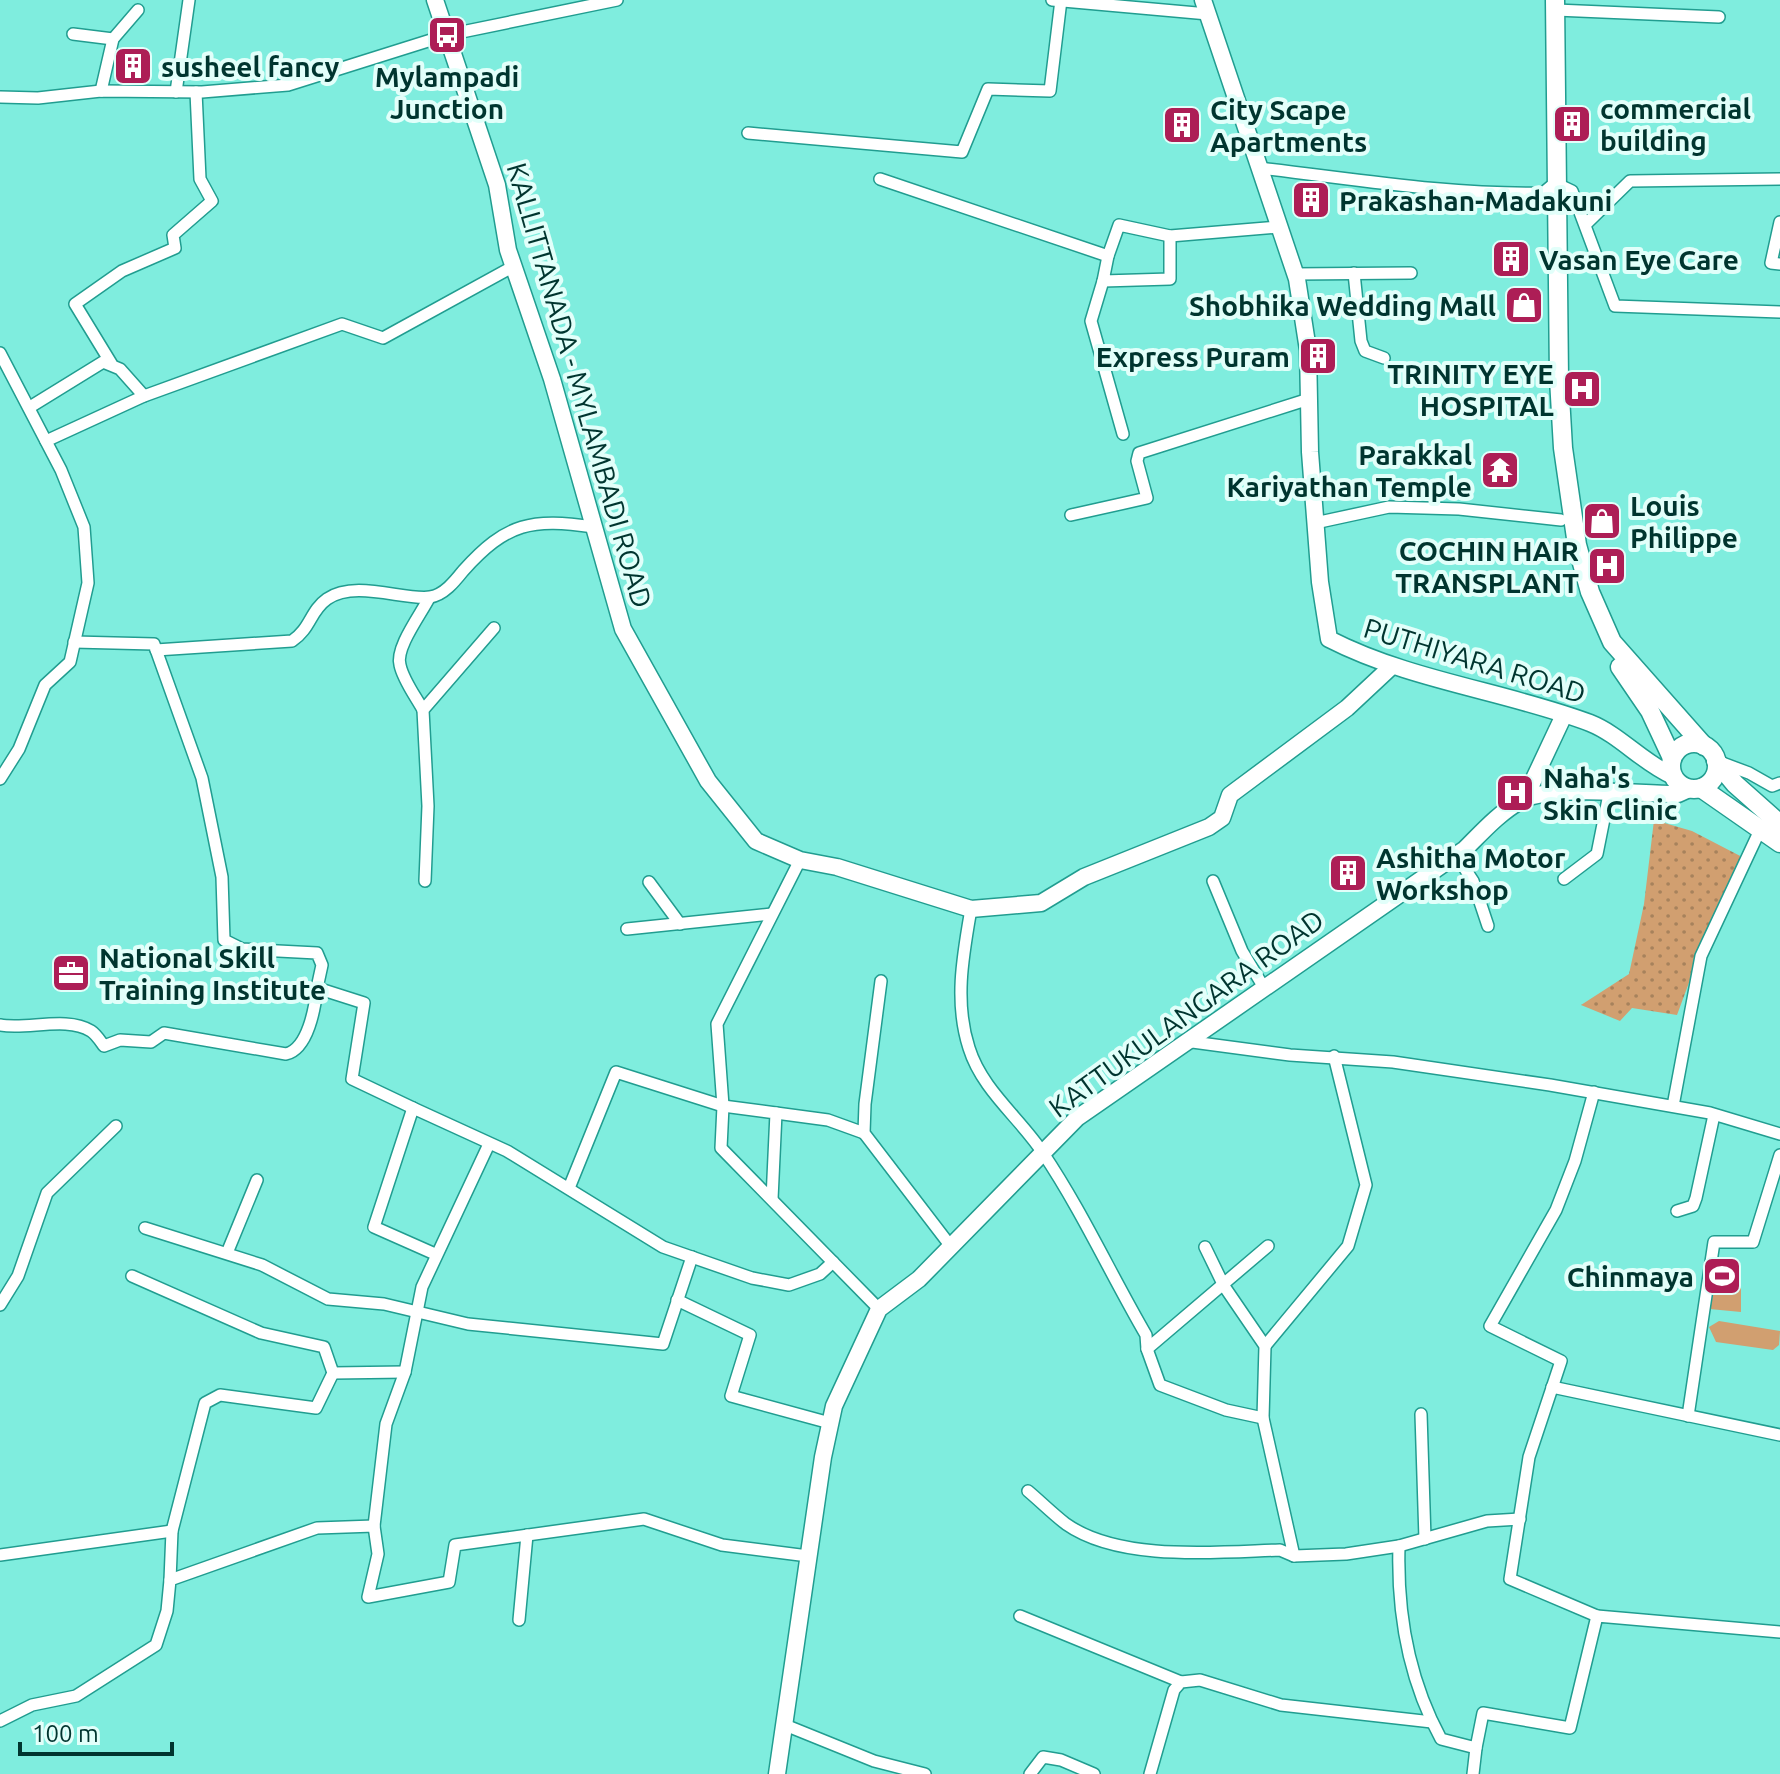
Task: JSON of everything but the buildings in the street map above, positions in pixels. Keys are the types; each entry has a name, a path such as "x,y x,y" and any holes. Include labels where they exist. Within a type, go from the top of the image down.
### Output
{"main road":[{"path":"1552,3 1550,418 1561,520 1580,595 1596,635 1650,711 1672,767 1695,788 1780,843"},
{"path":"1549,188 1562,432 1577,545 1590,592 1612,642 1735,784 1780,824"},
{"path":"1672,767 1684,745 1704,746"},
{"path":"1695,788 1714,777 1716,761"}],"street":[{"path":"176,92 189,0"},
{"name":"KALLITTANADA - MYLAMBADI ROAD","path":"435,0 497,185 514,266 552,379 623,629 708,781 756,841 800,860 837,867 971,909 1041,903 1084,877 1209,827 1222,818 1230,795 1347,708 1392,666"},
{"path":"0,97 38,98 101,91 196,92 288,85 447,35 614,0"},
{"path":"1052,0 1205,7"},
{"path":"748,133 962,152 988,89 1050,91 1061,0"},
{"path":"1552,3 1719,17"},
{"name":"PUTHIYARA ROAD","path":"1205,7 1295,274 1308,350 1315,523 1329,639 1368,659 1594,725 1656,769 1672,767"},
{"path":"101,91 113,39 138,10"},
{"path":"73,34 113,39"},
{"path":"144,396 111,363 75,304 122,271 175,248 173,235 212,201 200,179 196,92"},
{"path":"1259,168 1391,183 1432,191 1549,188 1572,191 1615,306 1780,312"},
{"path":"880,179 1108,256"},
{"path":"1586,224 1630,181 1780,179"},
{"path":"1780,222 1771,263 1780,264"},
{"path":"1123,434 1091,321 1119,225 1170,236 1279,227"},
{"path":"1103,281 1170,279 1170,236"},
{"path":"46,441 144,396 342,324 383,338 514,266"},
{"path":"1354,273 1361,341 1365,351 1384,358"},
{"path":"1295,274 1411,273"},
{"path":"0,353 30,407 84,527 88,583 70,662 45,685 19,749 0,779"},
{"path":"30,407 103,362 111,363"},
{"path":"1071,515 1147,498 1137,461 1139,453 1309,399"},
{"path":"1315,523 1389,507 1459,509 1561,520"},
{"path":"156,650 292,641 306,631 316,609 330,597 376,590 429,598 448,588 486,546 536,521 594,527"},
{"path":"425,881 427,763 423,710 399,664 404,639 417,625 429,598"},
{"path":"423,710 494,628"},
{"path":"0,1025 31,1028 62,1024 91,1031 104,1046 120,1040 151,1042 164,1033 286,1054 298,1049 322,965 317,953 242,949 224,940 222,877 202,778 154,644 74,642"},
{"path":"1525,798 1564,715"},
{"path":"1716,761 1749,773 1772,786 1780,783"},
{"name":"KATTUKULANGARA ROAD","path":"777,1774 830,1423 834,1406 879,1309 919,1279 949,1244 1077,1118 1263,986 1456,855 1498,816 1525,798 1551,793 1678,794 1695,788"},
{"path":"1564,879 1597,854 1609,794"},
{"path":"1673,1106 1701,956 1760,830"},
{"path":"1456,855 1473,881 1488,926"},
{"path":"800,860 717,1024 723,1106 721,1148 879,1309"},
{"path":"1213,881 1242,951 1263,986"},
{"path":"649,882 680,924"},
{"path":"971,909 959,977 969,1049 995,1095 1043,1152 1080,1212 1104,1262 1146,1335 1147,1349 1160,1385 1226,1410 1263,1418"},
{"path":"627,929 772,914"},
{"path":"864,1133 881,981"},
{"path":"317,988 364,1003 352,1079 489,1144 569,1188 663,1247 752,1278 789,1285 811,1279 833,1262"},
{"path":"1185,1041 1290,1055 1334,1056 1594,1092 1714,1115 1780,1134"},
{"path":"1265,1346 1348,1246 1366,1185 1334,1056"},
{"path":"569,1188 599,1121 616,1072 723,1106 828,1120 864,1133 949,1244"},
{"path":"1594,1092 1575,1161 1556,1210 1490,1326 1561,1361 1529,1457 1510,1579 1597,1616 1780,1632"},
{"path":"413,1108 374,1227 435,1254"},
{"path":"772,1199 776,1113"},
{"path":"1677,1211 1693,1206 1714,1115"},
{"path":"0,1305 18,1276 47,1193 116,1126"},
{"path":"489,1144 435,1254 416,1314 405,1372 386,1424 374,1526 378,1554 368,1597 449,1582 455,1545 644,1519 722,1545 808,1556"},
{"path":"1688,1416 1714,1242 1753,1242 1780,1155"},
{"path":"227,1253 257,1180"},
{"path":"145,1228 262,1265 328,1299 384,1304 468,1324 663,1344 692,1257"},
{"path":"1147,1349 1268,1246"},
{"path":"1205,1247 1224,1286 1265,1346 1263,1418 1294,1556"},
{"path":"0,1721 32,1705 76,1696 156,1645 167,1611 172,1531 205,1403 220,1395 316,1408 333,1373 324,1347 261,1333 132,1276"},
{"path":"677,1300 750,1335 731,1396 830,1423"},
{"path":"333,1373 405,1372"},
{"path":"1552,1387 1780,1435"},
{"path":"1421,1414 1425,1539"},
{"path":"1028,1491 1068,1525 1104,1541 1146,1550 1280,1550 1294,1556 1346,1554 1399,1546 1487,1521 1520,1519"},
{"path":"170,1580 317,1528 374,1526"},
{"path":"0,1555 172,1531"},
{"path":"519,1620 527,1535"},
{"path":"1399,1546 1400,1603 1406,1643 1432,1722 1441,1739 1476,1748"},
{"path":"1020,1616 1181,1682 1200,1680 1281,1705 1432,1722"},
{"path":"1473,1774 1483,1713 1570,1728 1597,1616"},
{"path":"1150,1774 1174,1690 1181,1682"},
{"path":"785,1725 874,1761 925,1774"},
{"path":"1030,1774 1043,1757 1061,1760 1094,1774"}],"shaded area":[{"path":"1654,820 1692,831 1746,859 1697,961 1677,1015 1632,1008 1620,1021 1581,1005 1629,974 1644,904"},
{"path":"1703,1286 1741,1288 1741,1312 1699,1308"},
{"path":"1719,1321 1780,1331 1779,1345 1773,1350 1716,1342 1709,1327"}],"place":[{"name":"Mylampadi Junction","path":"447,35"},
{"name":"susheel fancy","path":"133,66"},
{"name":"commercial building","path":"1572,124"},
{"name":"City Scape Apartments","path":"1182,125"},
{"name":"Prakashan-Madakuni","path":"1311,200"},
{"name":"Vasan Eye Care","path":"1511,259"},
{"name":"Shobhika Wedding Mall","path":"1524,305"},
{"name":"Express Puram","path":"1318,356"},
{"name":"TRINITY EYE HOSPITAL","path":"1582,389"},
{"name":"Parakkal Kariyathan Temple","path":"1500,470"},
{"name":"Louis Philippe","path":"1602,521"},
{"name":"COCHIN HAIR TRANSPLANT","path":"1607,566"},
{"name":"Naha's Skin Clinic","path":"1515,793"},
{"name":"Ashitha Motor Workshop","path":"1348,873"},
{"name":"National Skill Training Institute","path":"71,973"},
{"name":"Chinmaya","path":"1722,1276"}]}
